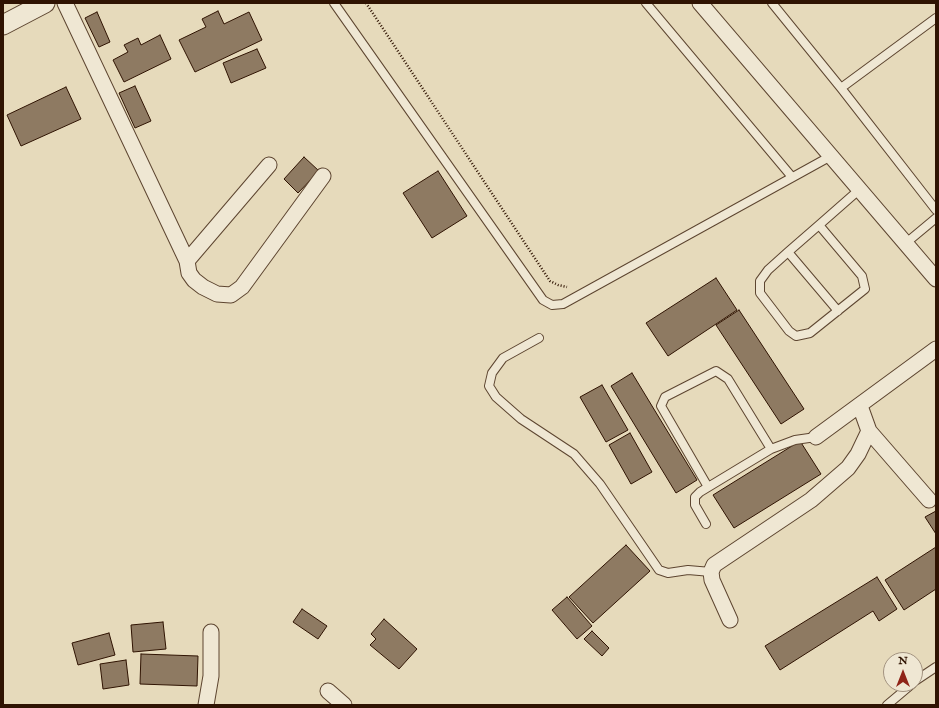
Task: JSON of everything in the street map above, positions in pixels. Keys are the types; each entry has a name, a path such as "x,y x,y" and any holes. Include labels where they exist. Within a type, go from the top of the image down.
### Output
{"street":[{"path":"3,25 45,3"},
{"path":"65,3 187,261 189,274 203,287 217,294 231,295 242,287 324,176"},
{"path":"700,3 936,279"},
{"path":"187,261 269,165"},
{"path":"816,437 936,349"},
{"path":"860,406 869,431 929,500"},
{"path":"730,620 712,580 711,572 714,565 811,500 848,468 858,454 869,431"},
{"path":"206,705 211,676 212,632"},
{"path":"328,691 344,705"}],"lane":[{"path":"334,3 543,300 552,305 563,304 831,156"},
{"path":"646,3 792,177"},
{"path":"772,3 841,88 936,210"},
{"path":"841,88 936,18"},
{"path":"819,224 862,276 865,289 810,333 796,336 789,331 760,293 760,281 768,270 819,224 860,190"},
{"path":"906,244 936,218"},
{"path":"788,252 838,311"},
{"path":"539,338 503,358 492,374 489,386 496,397 520,419 574,454 600,484 659,570 668,573 688,570 711,572"},
{"path":"708,487 661,406 665,397 716,371 728,378 771,449"},
{"path":"706,524 695,505 695,497 700,492 771,449 795,440 816,437"},
{"path":"923,675 936,666"},
{"path":"887,705 902,692"}],"path":[{"path":"366,3 550,281 570,288"}],"building":[{"path":"218,11 224,24 249,12 262,40 195,72 179,40 206,27 202,19"},
{"path":"97,12 110,42 99,47 85,18"},
{"path":"160,35 171,59 124,82 113,60 128,52 124,45 138,38 141,45"},
{"path":"257,49 266,68 231,83 223,63"},
{"path":"135,86 151,121 135,128 119,93"},
{"path":"66,87 81,119 21,146 7,115"},
{"path":"304,157 319,171 298,193 284,179"},
{"path":"438,171 467,216 432,238 403,193"},
{"path":"716,278 737,310 668,356 646,323"},
{"path":"739,310 804,409 781,424 716,325"},
{"path":"632,373 697,480 676,493 611,386"},
{"path":"602,385 628,430 606,442 580,397"},
{"path":"630,433 652,472 631,484 609,445"},
{"path":"800,441 821,474 734,528 713,495"},
{"path":"936,511 936,534 925,517"},
{"path":"626,545 650,571 593,623 569,597"},
{"path":"936,547 936,589 904,610 885,580"},
{"path":"877,577 897,609 879,621 873,611 780,670 765,646"},
{"path":"567,597 592,626 577,639 552,610"},
{"path":"302,609 327,626 318,639 293,622"},
{"path":"384,619 417,649 399,669 370,645 376,639 371,634"},
{"path":"163,622 166,649 133,652 131,625"},
{"path":"592,631 609,648 602,656 584,639"},
{"path":"109,633 115,655 78,665 72,643"},
{"path":"141,654 198,656 197,686 140,684"},
{"path":"126,660 129,685 103,689 100,664"}]}
